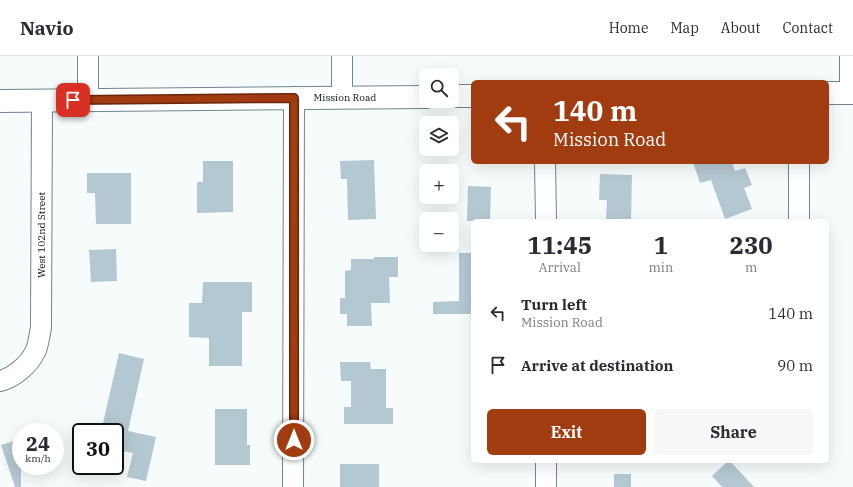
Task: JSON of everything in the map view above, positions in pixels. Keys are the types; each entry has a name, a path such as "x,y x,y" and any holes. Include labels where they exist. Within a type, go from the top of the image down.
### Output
{"main road":[{"path":"829,93 851,93"},
{"path":"459,96 471,96"},
{"name":"Mission Road","path":"0,101 419,97"}],"street":[{"path":"88,56 88,100"},
{"path":"342,56 342,97"},
{"path":"850,56 851,93"},
{"path":"294,98 294,487"},
{"name":"West 102nd Street","path":"0,381 8,379 26,366 35,352 41,328 42,101"},
{"path":"546,164 546,219"},
{"path":"798,219 799,164"},
{"path":"546,463 546,487"}],"building":[{"path":"374,160 376,219 348,220 347,179 341,179 340,161"},
{"path":"203,161 233,161 233,212 197,213 197,182 203,182"},
{"path":"694,164 733,164 735,171 745,168 752,185 744,188 752,209 725,219 711,180 700,183"},
{"path":"87,173 131,173 131,224 96,224 95,193 87,193"},
{"path":"600,174 632,175 631,219 606,219 607,200 599,200"},
{"path":"468,186 491,187 490,219 471,219 471,221 467,221"},
{"path":"116,249 117,281 91,282 89,250"},
{"path":"459,253 471,253 471,314 433,314 433,302 459,301"},
{"path":"374,257 398,257 398,277 389,277 390,303 371,303 372,326 347,326 347,314 340,314 340,298 345,298 345,271 351,270 351,259 374,259"},
{"path":"203,282 252,282 252,312 242,312 242,366 209,366 209,338 189,337 189,303 202,303"},
{"path":"119,353 144,359 128,431 156,437 146,481 127,477 133,453 124,451 124,423 103,423"},
{"path":"340,362 370,362 371,369 386,369 386,408 393,408 393,424 344,424 344,407 351,407 351,381 341,381"},
{"path":"215,409 247,409 247,445 250,445 250,465 215,465"},
{"path":"12,442 12,475 21,475 21,487 15,487 1,445"},
{"path":"726,463 732,463 754,487 722,487 712,476"},
{"path":"340,464 379,464 379,487 340,487"},
{"path":"614,474 631,474 631,487 614,487"}],"route":[{"path":"73,100 294,98 294,440"}]}
